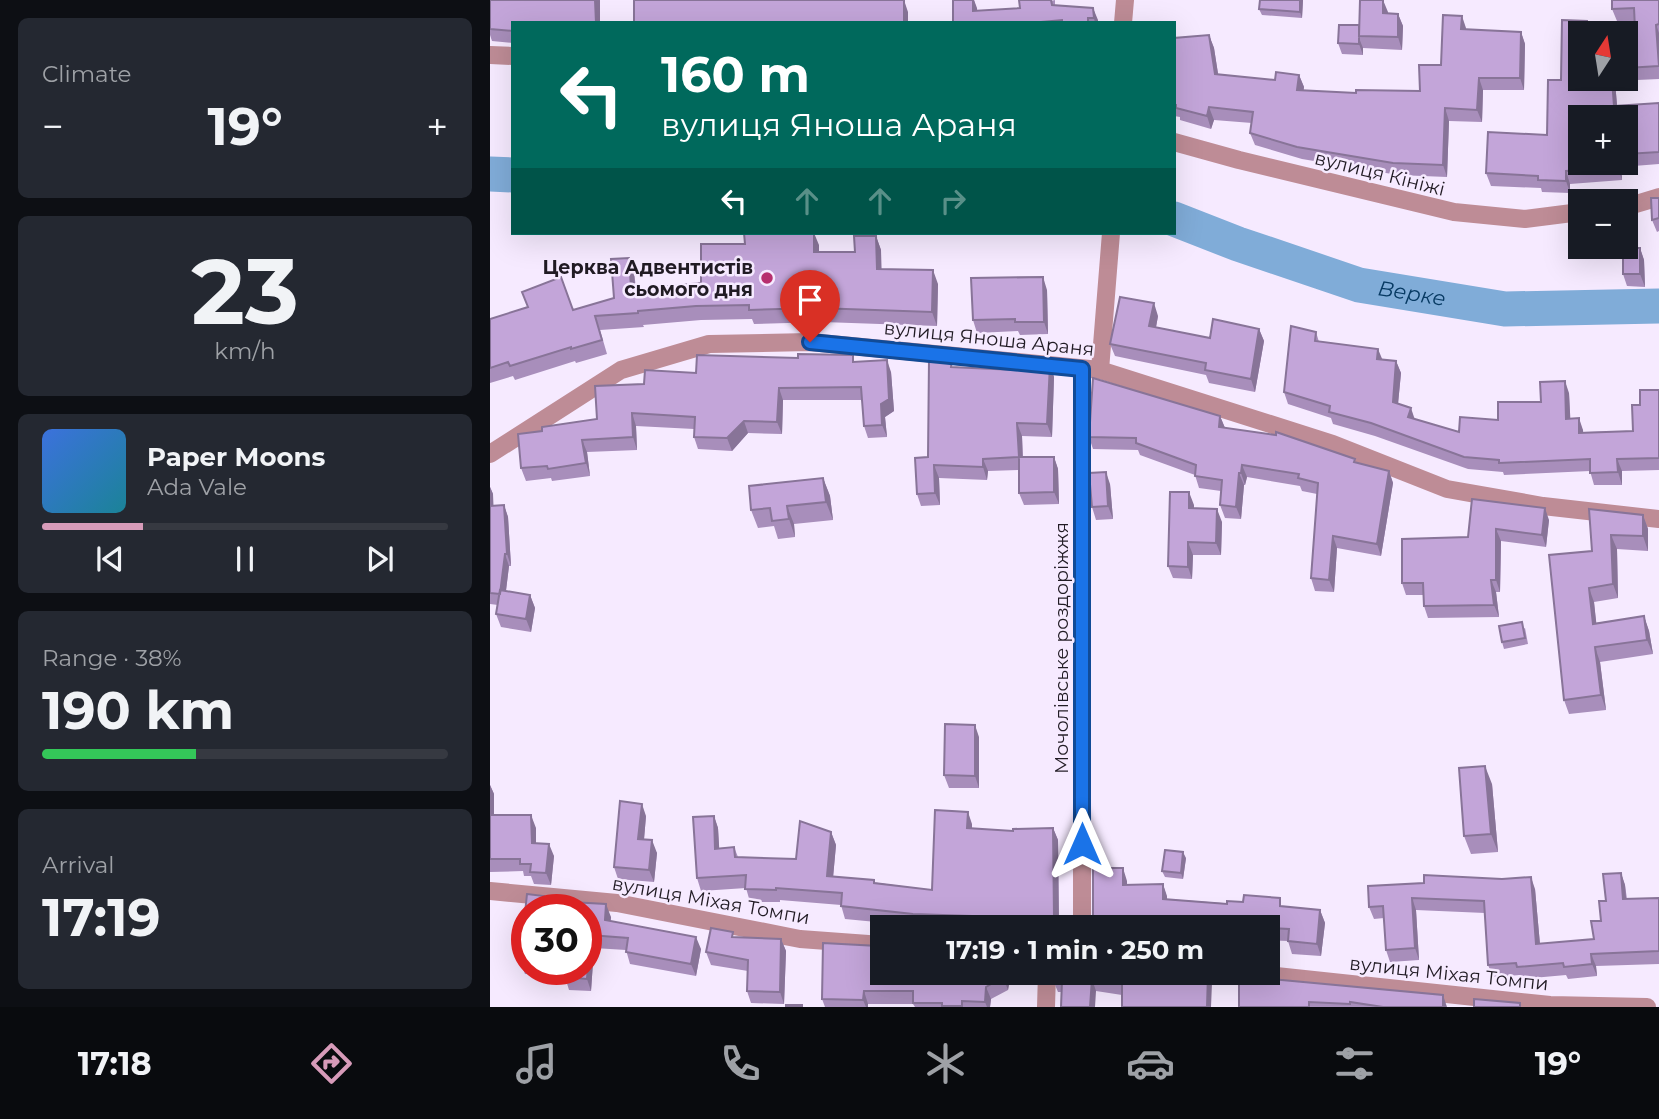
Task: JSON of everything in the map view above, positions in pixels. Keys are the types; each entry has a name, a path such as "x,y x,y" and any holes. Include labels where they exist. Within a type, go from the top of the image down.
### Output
{"street":[{"path":"1123,21 1125,0"},
{"path":"490,55 511,56"},
{"name":"вулиця Кініжі","path":"1176,143 1454,212 1525,219 1568,214"},
{"path":"1638,203 1659,197"},
{"path":"1100,370 1111,235"},
{"name":"вулиця Яноша Араня","path":"490,454 621,370 709,344 810,342 1100,370 1333,444 1447,489 1543,506 1659,519"},
{"name":"Мочолівське роздоріжжя","path":"1082,369 1082,915"},
{"name":"вулиця Міхая Томпи","path":"490,891 617,904 800,939 870,944"},
{"name":"вулиця Міхая Томпи","path":"1280,976 1550,1005 1647,1007"},
{"path":"1046,1007 1047,985"}],"building":[{"path":"490,0 595,0 596,21 511,21 511,31 490,29"},
{"path":"634,0 904,0 904,21 634,21"},
{"path":"953,0 973,0 973,11 1020,8 1019,0 1051,0 1052,5 1093,8 1094,18 1088,18 1088,21 953,21"},
{"path":"1260,0 1300,0 1300,12 1259,9"},
{"path":"1360,0 1383,0 1383,13 1398,14 1398,37 1359,36"},
{"path":"1612,0 1659,0 1659,24 1656,25 1659,66 1638,67 1638,21 1635,21 1634,8 1612,9"},
{"path":"1443,15 1462,16 1461,29 1521,32 1520,78 1479,78 1477,110 1445,108 1443,165 1393,163 1297,147 1250,133 1253,112 1209,107 1207,116 1176,108 1176,38 1209,35 1215,74 1275,80 1276,72 1299,75 1297,90 1356,93 1356,90 1420,91 1419,65 1441,65"},
{"path":"1562,20 1587,21 1568,21 1568,91 1613,91 1614,105 1568,105 1566,181 1538,180 1538,176 1486,173 1488,132 1547,135 1548,80 1561,80"},
{"path":"1339,25 1359,25 1359,44 1338,43"},
{"path":"1659,103 1659,152 1638,153 1638,105 1629,105"},
{"path":"1651,198 1659,198 1659,218 1652,220"},
{"path":"744,235 814,235 814,252 855,252 854,236 876,236 877,269 933,270 932,312 817,308 749,310 749,305 696,306 595,316 602,340 510,366 508,362 490,368 490,319 528,307 522,292 561,277 573,310 614,298 611,259 629,258 631,287 637,289 701,283 701,244 745,244"},
{"path":"1640,248 1640,274 1623,274 1623,259 1638,259"},
{"path":"1043,277 1044,322 1015,322 1015,319 973,320 971,278"},
{"path":"1120,297 1154,303 1149,326 1210,338 1213,319 1259,329 1251,379 1205,370 1206,363 1110,344"},
{"path":"1291,326 1316,332 1315,341 1378,349 1377,359 1396,361 1393,402 1411,408 1408,417 1459,432 1460,417 1498,420 1498,402 1541,402 1540,382 1565,381 1566,419 1579,418 1579,433 1633,431 1632,405 1640,405 1640,390 1659,390 1659,458 1617,459 1618,472 1590,473 1590,459 1499,463 1499,460 1464,457 1371,423 1329,412 1330,406 1284,392"},
{"path":"798,354 853,355 853,362 887,360 889,399 881,404 882,425 864,426 861,387 779,388 777,422 744,421 727,438 694,437 695,417 632,413 633,437 582,440 586,463 548,469 547,466 521,468 518,434 542,431 542,427 597,419 595,386 644,384 645,370 696,373 697,355 798,358"},
{"path":"929,360 952,360 951,367 1015,370 1016,363 1050,365 1047,424 1017,423 1019,457 983,459 983,467 934,465 935,493 917,494 915,458 928,457"},
{"path":"1093,378 1220,416 1219,427 1276,435 1276,432 1355,459 1354,462 1389,471 1377,544 1333,536 1329,580 1311,578 1318,483 1298,478 1299,474 1242,465 1236,507 1220,505 1222,480 1195,476 1196,465 1136,443 1136,438 1089,437"},
{"path":"1019,457 1054,457 1054,492 1019,493"},
{"path":"1106,472 1108,506 1092,507 1089,473"},
{"path":"823,478 826,502 787,506 789,519 772,521 770,508 751,510 749,486"},
{"path":"1170,492 1189,492 1189,508 1217,509 1216,543 1188,542 1188,567 1168,566"},
{"path":"1472,499 1545,508 1542,535 1496,529 1496,580 1491,580 1494,605 1424,606 1423,583 1402,583 1402,539 1468,537"},
{"path":"504,505 507,554 500,594 490,593 490,506"},
{"path":"1589,509 1643,515 1643,536 1611,535 1613,584 1589,588 1593,624 1644,616 1647,640 1595,647 1601,695 1564,700 1549,555 1592,551"},
{"path":"500,590 530,595 526,619 496,614"},
{"path":"1522,622 1525,638 1502,642 1499,626"},
{"path":"945,724 975,725 975,776 944,775"},
{"path":"1485,766 1491,834 1464,836 1459,768"},
{"path":"620,801 642,804 638,839 652,840 649,870 614,867"},
{"path":"935,810 968,812 967,828 1013,831 1053,828 1054,915 942,915 841,906 842,893 776,888 745,889 746,875 697,878 693,817 714,816 715,849 734,847 735,857 796,859 800,821 831,832 827,876 874,880 874,883 932,890"},
{"path":"490,815 531,815 532,843 549,844 546,873 530,872 531,864 520,864 520,859 490,859"},
{"path":"1165,850 1183,852 1181,873 1162,871"},
{"path":"1093,868 1123,868 1123,885 1163,884 1163,899 1227,904 1227,901 1243,902 1244,895 1280,898 1280,906 1320,910 1317,944 1288,941 1289,929 1280,928 1280,915 1093,915"},
{"path":"1621,873 1623,899 1659,898 1659,951 1591,954 1592,964 1564,967 1563,963 1517,967 1516,963 1488,965 1484,901 1412,898 1415,948 1386,950 1383,906 1369,907 1368,886 1424,883 1424,875 1502,879 1531,877 1536,944 1594,939 1591,921 1601,921 1599,901 1606,901 1603,874"},
{"path":"602,904 606,904 605,920 696,937 691,964 626,952 628,938 602,936"},
{"path":"711,928 733,932 732,937 781,939 780,992 747,991 748,960 706,952"},
{"path":"823,943 870,946 870,985 989,985 986,987 985,1002 962,1001 962,1006 913,1003 913,991 864,991 863,1000 822,999"},
{"path":"1280,980 1443,995 1443,1007 1383,1007 1350,1002 1309,1002 1309,1007 1239,1007 1239,985 1280,985"},
{"path":"1062,985 1092,985 1090,1007 1061,1007"},
{"path":"1122,985 1208,985 1207,1007 1122,1007"},
{"path":"1474,999 1520,1003 1520,1007 1474,1007"},
{"path":"802,1005 802,1007 786,1007"}],"waterway":[{"name":"Верке","path":"490,174 511,175"},
{"name":"Верке","path":"1176,220 1359,285 1505,309 1659,306"}],"place":[{"name":"Церква Адвентистів сьомого дня","path":"767,278"}],"route":[{"path":"810,342 1082,369 1082,844"}]}
